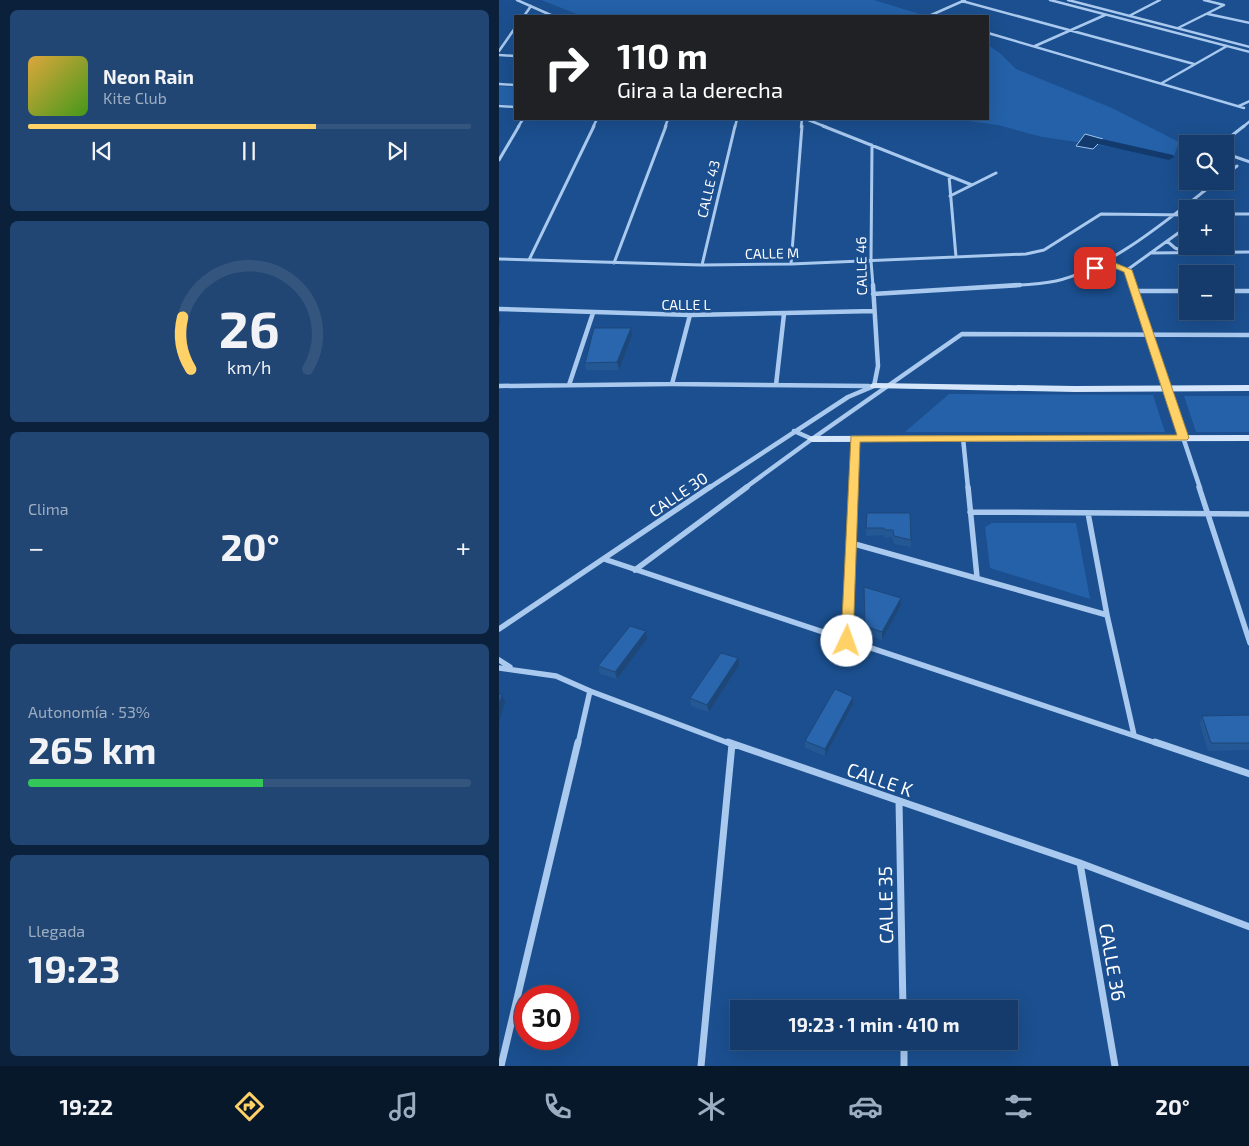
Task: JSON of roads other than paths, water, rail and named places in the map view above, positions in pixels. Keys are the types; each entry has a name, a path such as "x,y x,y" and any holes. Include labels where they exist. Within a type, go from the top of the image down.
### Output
{"street":[{"path":"517,0 551,15"},
{"path":"1050,0 1249,52"},
{"path":"1068,0 1249,47"},
{"path":"1082,4 1090,0"},
{"path":"1129,16 1159,0"},
{"path":"1178,28 1224,5 1204,0"},
{"path":"928,15 963,1 1194,64"},
{"path":"525,15 531,6"},
{"path":"1100,8 1105,15"},
{"path":"1035,46 1105,15 1120,14"},
{"path":"1208,14 1249,23"},
{"path":"514,30 499,53 514,56"},
{"path":"989,33 1244,108"},
{"path":"1162,83 1233,42"},
{"path":"499,84 514,85"},
{"path":"1239,106 1249,101"},
{"path":"499,106 514,107"},
{"path":"499,160 522,120"},
{"path":"529,260 597,120"},
{"path":"614,264 668,120"},
{"name":"CALLE 43","path":"702,265 737,120"},
{"path":"791,264 804,120"},
{"path":"807,120 972,185"},
{"path":"1232,135 1249,121"},
{"name":"CALLE 46","path":"872,145 871,261 878,366 874,386"},
{"path":"1234,157 1249,162"},
{"path":"950,196 996,173"},
{"path":"949,176 956,257"},
{"path":"873,294 1055,282 1075,276 1106,262 1205,190"},
{"name":"CALLE M","path":"499,259 614,264 702,265 791,264 1026,254 1044,250 1101,214 1173,215"},
{"path":"1234,214 1249,214"},
{"path":"1173,215 1179,215"},
{"path":"1127,270 1179,232"},
{"path":"1167,241 1179,250"},
{"path":"1234,252 1249,252"},
{"path":"1150,253 1179,253"},
{"path":"1106,262 1127,270 1135,291 1249,643"},
{"path":"1135,291 1179,291"},
{"path":"1234,291 1249,291"},
{"path":"499,316 501,309"},
{"name":"CALLE L","path":"501,309 690,315 874,311"},
{"path":"569,385 593,313"},
{"path":"776,385 784,314"},
{"path":"672,384 690,315"},
{"path":"635,570 812,439 962,334 1249,335"},
{"path":"499,386 672,384 1249,388"},
{"name":"CALLE 30","path":"499,629 794,431 848,397 874,386"},
{"path":"794,431 812,439 1249,438"},
{"path":"847,641 855,438"},
{"path":"963,438 977,578"},
{"path":"970,512 1249,514"},
{"path":"1088,514 1107,615 1134,735"},
{"path":"851,544 1107,615"},
{"path":"604,559 1249,774"},
{"path":"499,635 513,620"},
{"path":"499,660 513,669"},
{"name":"CALLE K","path":"499,668 557,676 590,691 732,744 1079,863 1249,927"},
{"path":"501,1066 590,691"},
{"path":"701,1066 732,744"},
{"name":"CALLE 35","path":"899,801 903,1000"},
{"name":"CALLE 36","path":"1079,863 1115,1066"},
{"path":"904,1050 904,1066"}],"waterway":[{"path":"1102,142 1169,157"}]}
